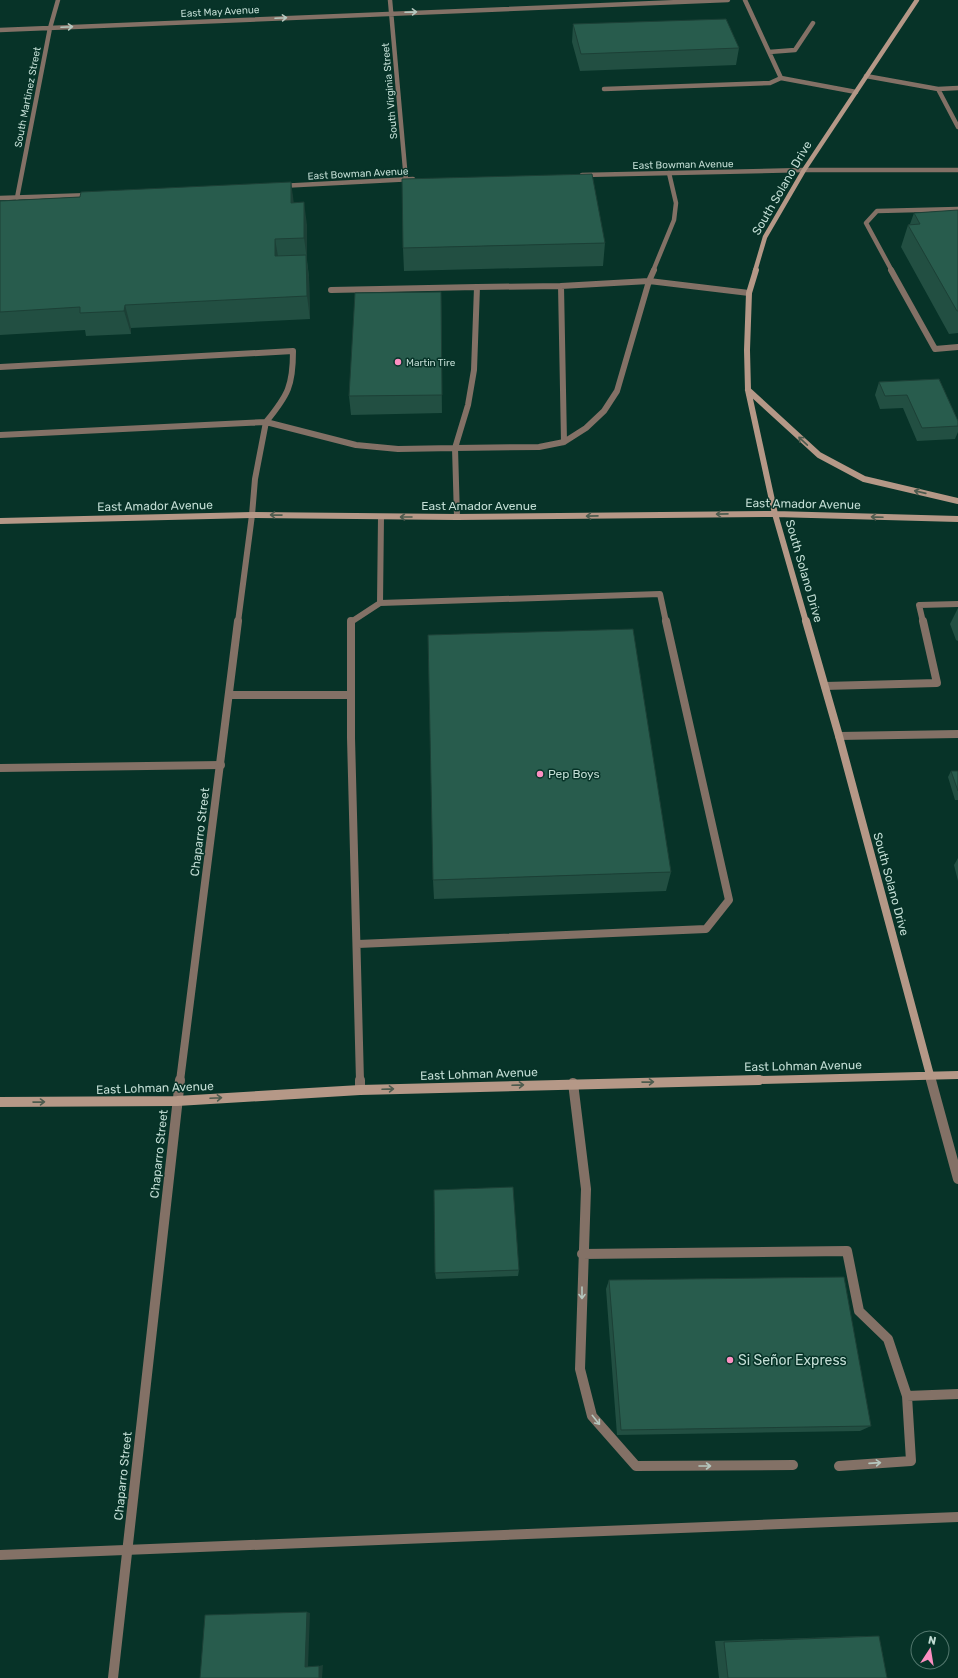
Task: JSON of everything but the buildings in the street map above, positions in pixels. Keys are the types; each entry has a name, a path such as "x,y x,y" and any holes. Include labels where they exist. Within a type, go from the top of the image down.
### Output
{"main road":[{"name":"South Solano Drive","path":"917,0 804,170 765,237 749,293 748,390 775,514 839,736 930,1075"},
{"path":"748,390 819,455 864,479 958,500"},
{"name":"East Amador Avenue","path":"0,521 252,515 457,517 775,514 958,519"},
{"name":"East Lohman Avenue","path":"0,1102 178,1101 360,1090 573,1083 958,1075"}],"street":[{"name":"South Martinez Street","path":"17,198 50,28 58,0"},
{"name":"South Virginia Street","path":"390,0 406,180"},
{"name":"East May Avenue","path":"0,30 728,0"},
{"path":"746,0 782,78"},
{"path":"769,52 795,50 813,23"},
{"path":"866,76 938,89 958,88"},
{"path":"604,89 770,83 782,78 856,92"},
{"path":"938,89 958,127"},
{"name":"East Bowman Avenue","path":"573,176 804,170 958,170"},
{"path":"0,435 266,422 356,445 398,449 539,447 564,442 586,428 604,411 618,391 649,281 674,220 676,203 668,173"},
{"name":"East Bowman Avenue","path":"271,186 422,179"},
{"path":"0,198 96,194"},
{"path":"958,209 877,211 866,223 935,349 958,347"},
{"path":"331,290 560,286 649,281 749,293"},
{"path":"560,286 564,442"},
{"path":"457,517 455,448 468,405 474,370 477,287"},
{"path":"0,367 293,351 293,381 286,398 266,422"},
{"name":"Chaparro Street","path":"113,1678 178,1101 230,695 255,479 266,422"},
{"path":"380,603 381,517"},
{"path":"358,944 706,929 729,900 660,594 380,603 351,621 350,695 358,944 360,1090"},
{"path":"825,686 937,683 919,605 958,604"},
{"path":"230,695 350,695"},
{"path":"839,736 958,734"},
{"path":"0,768 221,765"},
{"name":"South Solano Drive","path":"930,1075 958,1180"},
{"path":"573,1083 586,1189 582,1254 580,1369 592,1416 636,1466 793,1465"},
{"path":"582,1254 848,1251 859,1311 888,1339 907,1396 911,1461 839,1466"},
{"path":"907,1396 958,1394"},
{"path":"0,1554 127,1551 958,1517"}],"place":[{"name":"Martin Tire","path":"398,362"},
{"name":"Pep Boys","path":"540,774"},
{"name":"Si Señor Express","path":"730,1360"}]}
